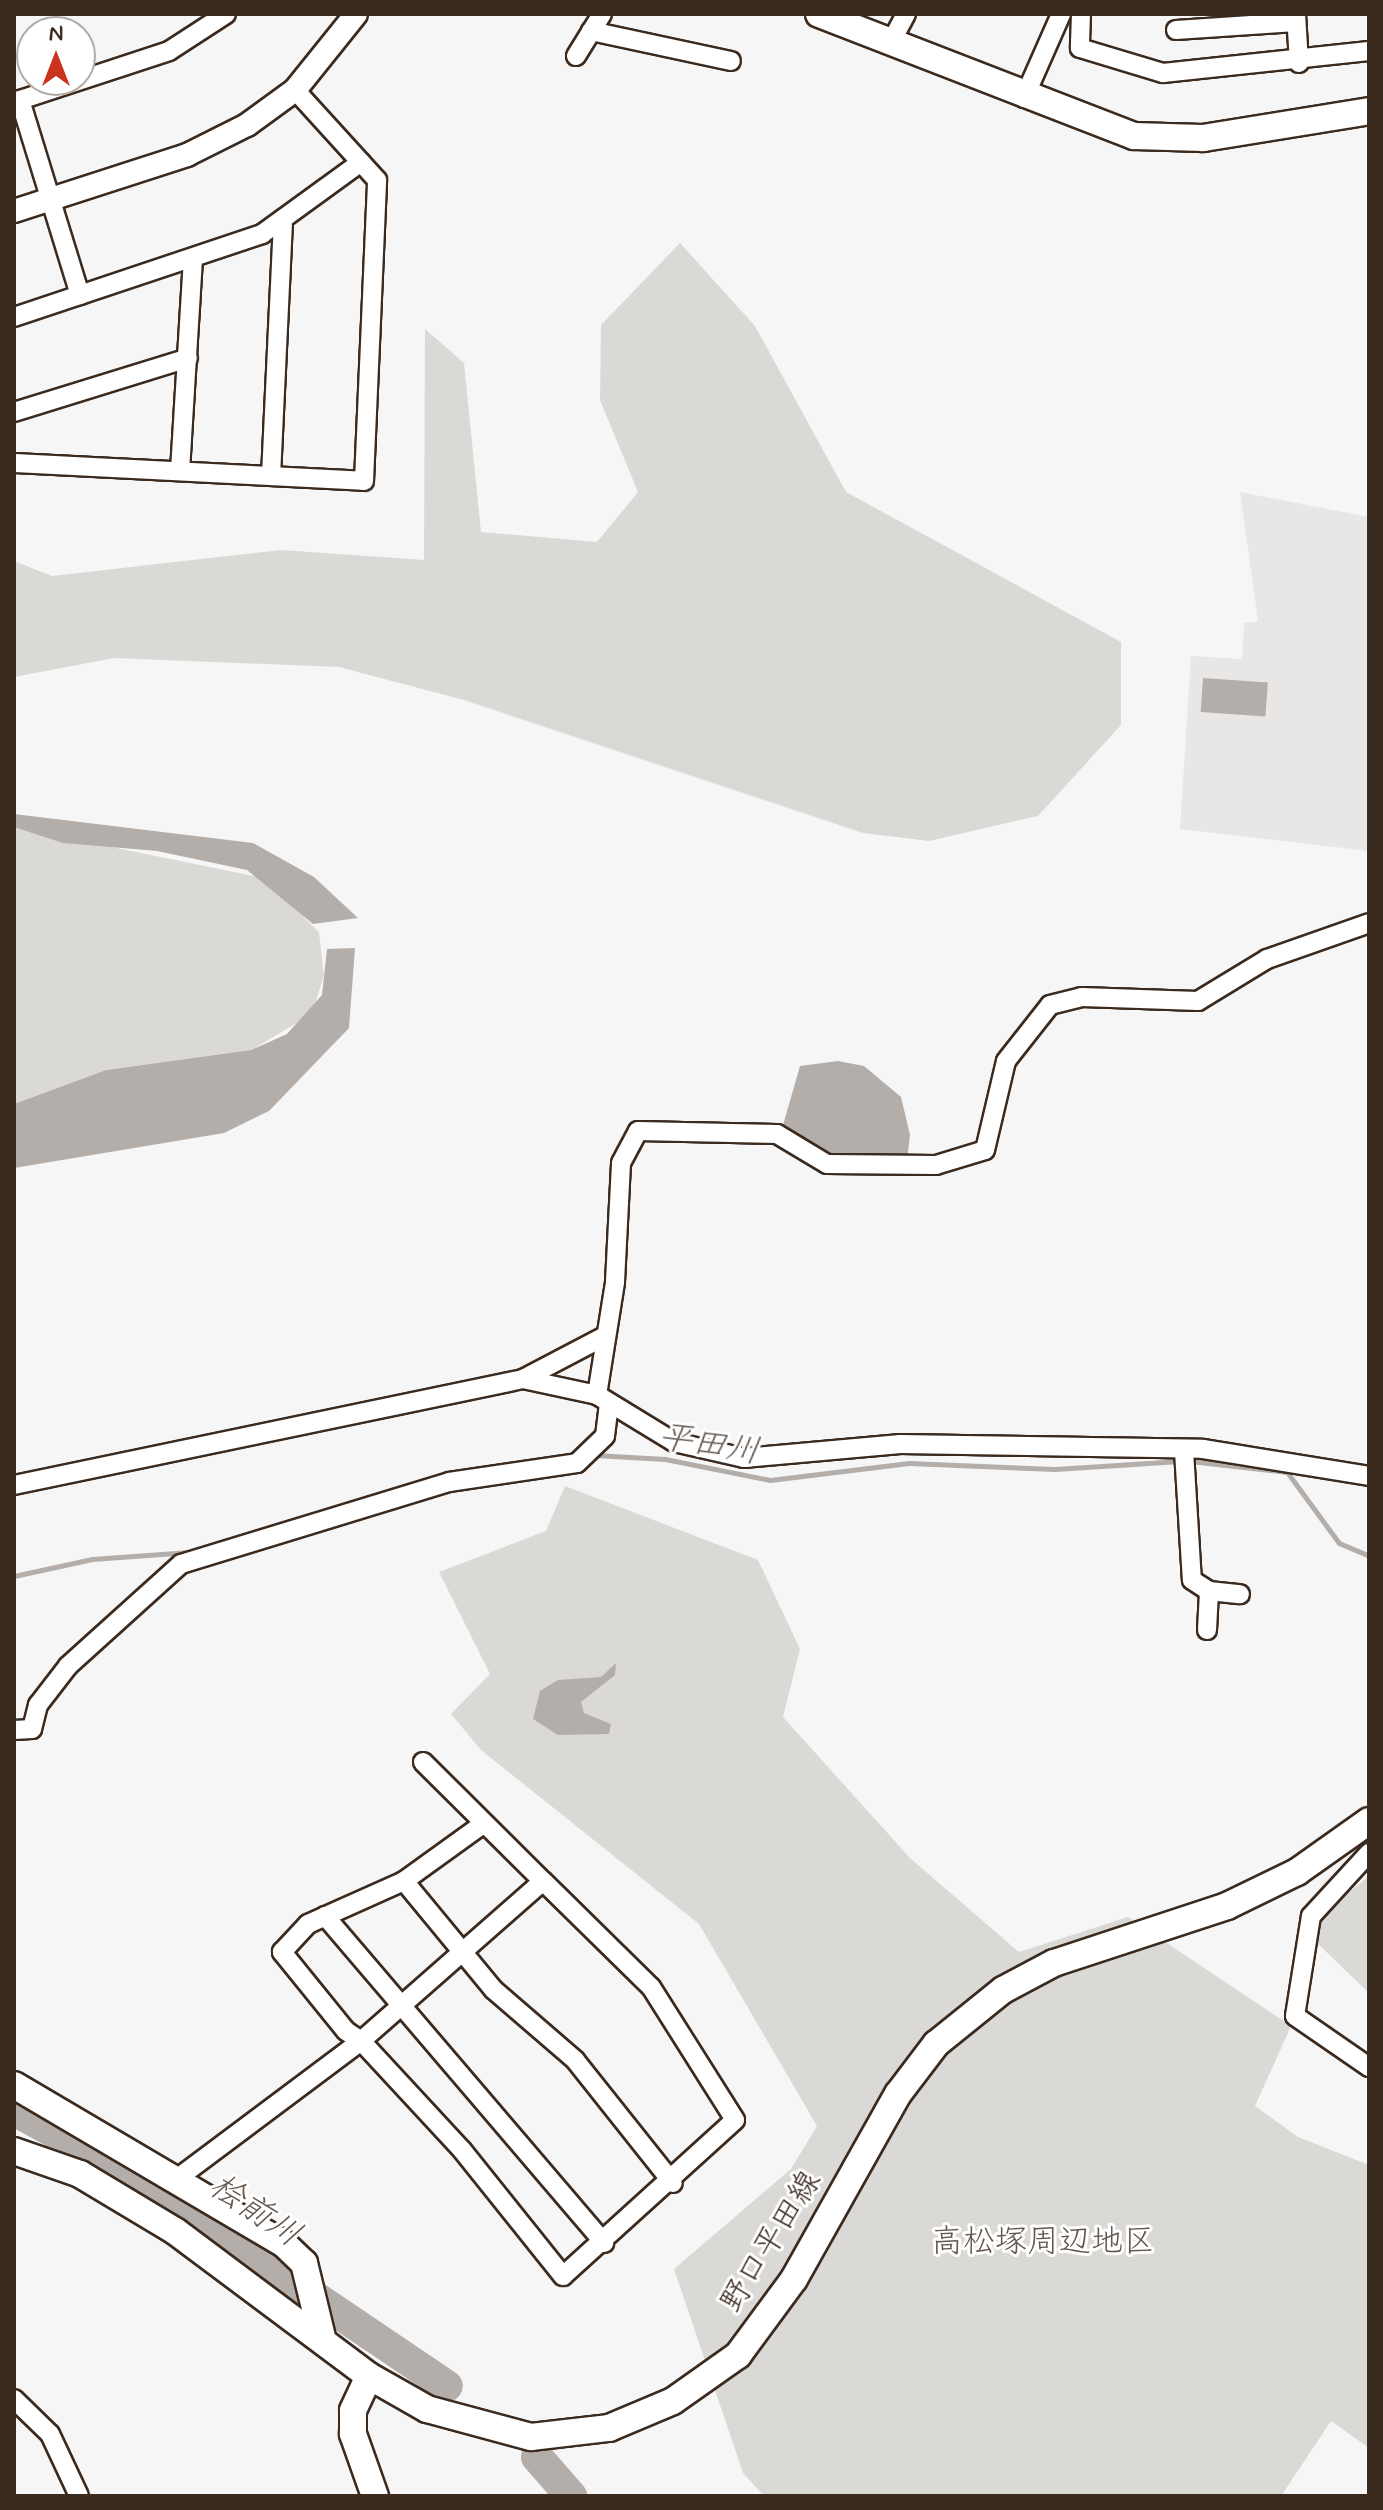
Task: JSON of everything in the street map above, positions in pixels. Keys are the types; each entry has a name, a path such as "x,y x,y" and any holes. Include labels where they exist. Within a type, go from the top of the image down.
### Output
{"main road":[{"path":"819,14 1099,129 1166,140 1369,111"},
{"name":"野口平田線","path":"14,2151 80,2174 175,2231 322,2329 369,2376 427,2409 531,2437 609,2428 673,2401 738,2355 767,2322 898,2094 936,2044 1003,1990 1045,1968 1227,1906 1297,1872 1369,1821"},
{"path":"14,2085 178,2178 284,2244 308,2274 322,2329"},
{"path":"369,2376 353,2411 353,2434 375,2496"}],"street":[{"path":"80,295 17,101 169,51 226,14"},
{"path":"14,211 220,141 295,90 356,14"},
{"path":"576,56 602,14"},
{"path":"890,44 906,14"},
{"path":"1024,98 1061,14"},
{"path":"1081,14 1080,48 1163,73 1299,63 1369,51"},
{"path":"1176,30 1296,18 1299,63"},
{"path":"591,31 731,61"},
{"path":"14,463 364,481 377,180 295,90"},
{"path":"14,317 193,261 283,224 361,162"},
{"path":"271,476 283,224"},
{"path":"180,471 193,261"},
{"path":"14,412 188,358"},
{"path":"14,1730 32,1729 38,1705 68,1666 181,1564 449,1482 577,1463 599,1447 603,1337 615,1282 621,1163 638,1131 777,1134 827,1164 936,1165 985,1150 1006,1061 1050,1005 1082,997 1198,1001 1267,959 1369,923"},
{"path":"14,1485 523,1379 603,1337"},
{"path":"523,1379 603,1399 674,1442 744,1458 900,1444 1184,1459 1369,1476"},
{"path":"1184,1459 1192,1580 1209,1591 1240,1594"},
{"path":"1207,1630 1209,1591"},
{"path":"423,1762 483,1824 498,1830 543,1881 651,1987 735,2120 673,2183 563,2276 282,1952 325,1916 404,1881 483,1824"},
{"path":"1369,1853 1311,1916 1295,2016 1369,2067"},
{"path":"404,1881 463,1954 575,2060 673,2183"},
{"path":"178,2178 361,2041 543,1881"},
{"path":"325,1916 399,2009 604,2243"},
{"path":"14,2399 50,2434 79,2496"}],"shaded area":[{"path":"1240,492 1369,517 1369,851 1180,829 1191,656 1242,659 1244,623 1258,621"},
{"path":"1203,678 1268,683 1265,716 1201,712"},
{"path":"14,814 253,843 314,877 358,918 313,924 247,870 157,851 63,843 14,827"},
{"path":"355,948 349,1028 269,1111 224,1133 14,1168 14,1104 106,1070 251,1050 287,1034 322,995 327,949"},
{"path":"838,1061 864,1066 901,1097 910,1135 907,1161 828,1158 781,1132 800,1066"},
{"path":"616,1663 615,1675 581,1702 584,1713 611,1724 609,1734 558,1735 533,1719 540,1691 558,1680 601,1677"}],"green space":[{"path":"680,243 755,326 846,492 1121,642 1121,725 1038,816 929,841 863,833 464,700 339,667 114,658 14,677 14,561 52,576 281,550 424,560 425,329 464,363 481,532 597,542 638,492 600,400 601,325"},
{"path":"14,827 263,878 319,932 324,975 312,1014 251,1050 106,1070 14,1104"},
{"name":"高松塚周辺地区","path":"565,1486 758,1560 800,1649 783,1717 910,1858 1019,1952 1128,1917 1291,2026 1255,2106 1298,2137 1369,2165 1369,2448 1331,2421 1281,2496 764,2496 743,2473 674,2269 791,2169 817,2126 699,1924 481,1750 451,1714 490,1674 439,1572 546,1531"},
{"path":"1369,1876 1369,1993 1314,1940 1320,1916"}],"waterway":[{"name":"平田川","path":"595,1455 665,1459 770,1480 909,1463 1055,1469 1180,1461"},
{"name":"平田川","path":"460,1472 565,1456"},
{"name":"平田川","path":"1190,1461 1287,1472 1339,1543 1369,1556"},
{"name":"平田川","path":"14,1576 92,1559 190,1552"},
{"name":"桧前川","path":"14,2110 140,2179 447,2386"},
{"name":"桧前川","path":"537,2457 571,2496"}]}
